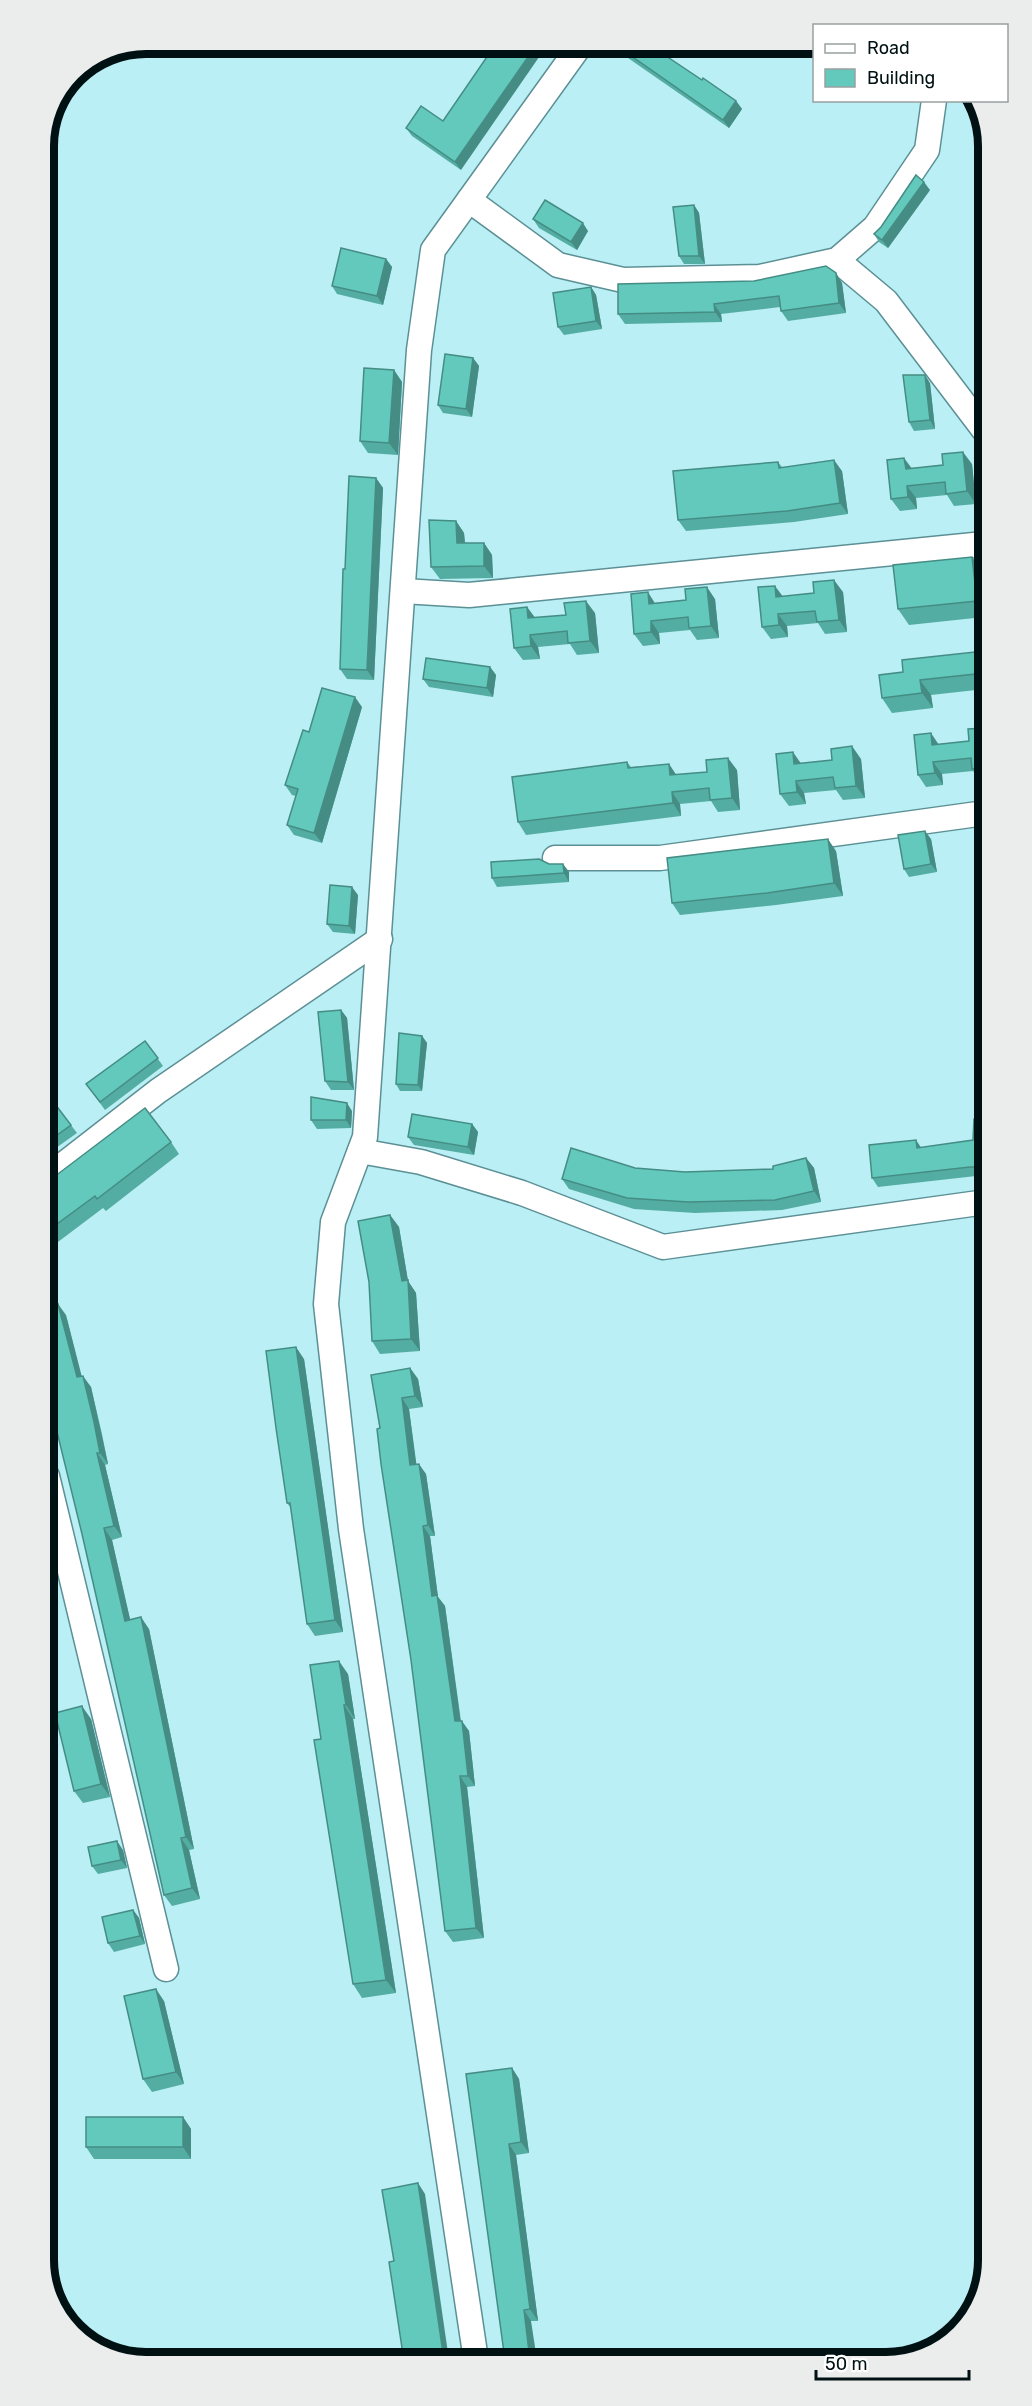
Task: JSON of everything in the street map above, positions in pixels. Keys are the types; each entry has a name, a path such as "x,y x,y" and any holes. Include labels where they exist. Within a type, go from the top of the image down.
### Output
{"street":[{"path":"475,2352 351,1529 326,1304 333,1222 365,1137 419,350 433,250 574,54"},
{"path":"469,200 558,265 624,280 760,277 837,260 875,227 927,150 934,102"},
{"path":"837,260 886,301 978,422"},
{"path":"403,591 469,595 978,545"},
{"path":"555,858 660,858 978,814"},
{"path":"54,1172 158,1090 380,939"},
{"path":"360,1151 421,1162 511,1190 663,1247 978,1203"},
{"path":"54,1505 166,1969"}],"building":[{"path":"489,54 530,54 455,162 406,128 421,106 443,121"},
{"path":"628,54 663,54 736,101 723,120"},
{"path":"916,175 924,182 882,240 874,234"},
{"path":"545,200 583,223 571,242 533,219"},
{"path":"694,205 699,256 679,256 673,207"},
{"path":"341,248 386,259 377,296 332,286"},
{"path":"826,266 836,273 839,303 781,311 779,296 714,304 715,312 618,314 618,284 754,281"},
{"path":"591,287 596,321 558,327 553,293"},
{"path":"445,354 473,358 466,409 438,405"},
{"path":"364,368 394,370 389,443 360,441"},
{"path":"903,375 925,375 930,420 909,422"},
{"path":"963,452 967,491 946,494 945,482 907,486 908,497 891,499 887,460 904,458 906,469 943,465 942,454"},
{"path":"834,460 840,503 787,511 678,520 673,471 778,462 779,468"},
{"path":"349,476 376,478 367,670 340,669"},
{"path":"429,520 456,521 457,543 484,543 484,566 431,567"},
{"path":"972,557 977,601 898,609 893,565"},
{"path":"834,580 839,620 817,622 815,611 778,614 779,625 762,627 758,587 775,586 776,597 814,593 813,582"},
{"path":"707,587 711,626 689,628 688,617 651,621 651,632 634,634 631,594 648,592 649,604 686,600 685,589"},
{"path":"586,601 590,641 568,643 567,631 530,635 531,646 514,648 510,609 527,607 528,618 566,615 564,603"},
{"path":"978,652 978,674 920,680 922,693 882,698 879,675 903,672 902,660"},
{"path":"426,658 490,667 487,688 423,679"},
{"path":"322,688 355,697 314,833 287,825 298,789 285,785 303,730 309,732"},
{"path":"978,728 978,769 972,769 971,758 933,762 935,773 918,775 914,735 931,733 932,745 969,741 968,729"},
{"path":"852,746 856,786 835,788 833,777 796,781 797,792 780,794 776,754 793,752 794,764 832,760 831,749"},
{"path":"728,758 732,798 710,800 709,788 672,792 673,803 518,822 512,777 627,762 628,768 669,764 670,775 707,772 706,760"},
{"path":"925,831 931,864 904,869 898,835"},
{"path":"828,839 834,883 672,903 667,858"},
{"path":"539,859 549,864 563,864 564,873 492,878 491,862"},
{"path":"330,885 352,887 349,926 327,924"},
{"path":"341,1010 348,1082 325,1081 318,1012"},
{"path":"399,1033 422,1036 418,1085 396,1084"},
{"path":"145,1041 158,1058 100,1102 86,1084"},
{"path":"311,1097 347,1103 346,1120 311,1120"},
{"path":"54,1105 71,1125 54,1137"},
{"path":"145,1108 171,1142 97,1199 95,1196 54,1226 54,1177"},
{"path":"412,1114 472,1124 468,1147 408,1137"},
{"path":"974,1119 978,1119 978,1167 872,1178 869,1145 916,1140 917,1148 973,1140"},
{"path":"571,1148 635,1168 685,1172 773,1169 773,1166 806,1158 814,1191 775,1200 688,1202 627,1198 562,1179"},
{"path":"390,1215 402,1281 408,1280 411,1339 372,1341 369,1282 358,1221"},
{"path":"58,1304 77,1377 83,1376 100,1453 97,1453 114,1526 104,1528 125,1621 141,1617 186,1837 181,1838 192,1888 164,1895 54,1420 54,1305"},
{"path":"296,1347 335,1620 307,1624 290,1503 287,1503 266,1351"},
{"path":"410,1368 415,1396 402,1398 410,1465 419,1464 428,1525 423,1526 432,1596 437,1595 455,1721 462,1721 468,1776 460,1776 476,1928 445,1931 411,1660 381,1464 377,1429 380,1428 371,1375"},
{"path":"339,1661 386,1980 353,1984 314,1740 321,1739 310,1665"},
{"path":"82,1706 101,1784 74,1791 55,1713"},
{"path":"117,1841 121,1860 92,1866 88,1847"},
{"path":"133,1910 140,1936 108,1943 102,1917"},
{"path":"156,1989 176,2072 143,2079 124,1996"},
{"path":"512,2068 521,2142 509,2144 530,2309 524,2310 529,2352 504,2352 466,2074"},
{"path":"86,2117 183,2117 183,2147 86,2147"},
{"path":"418,2183 443,2352 403,2352 389,2262 394,2261 382,2190"}]}
